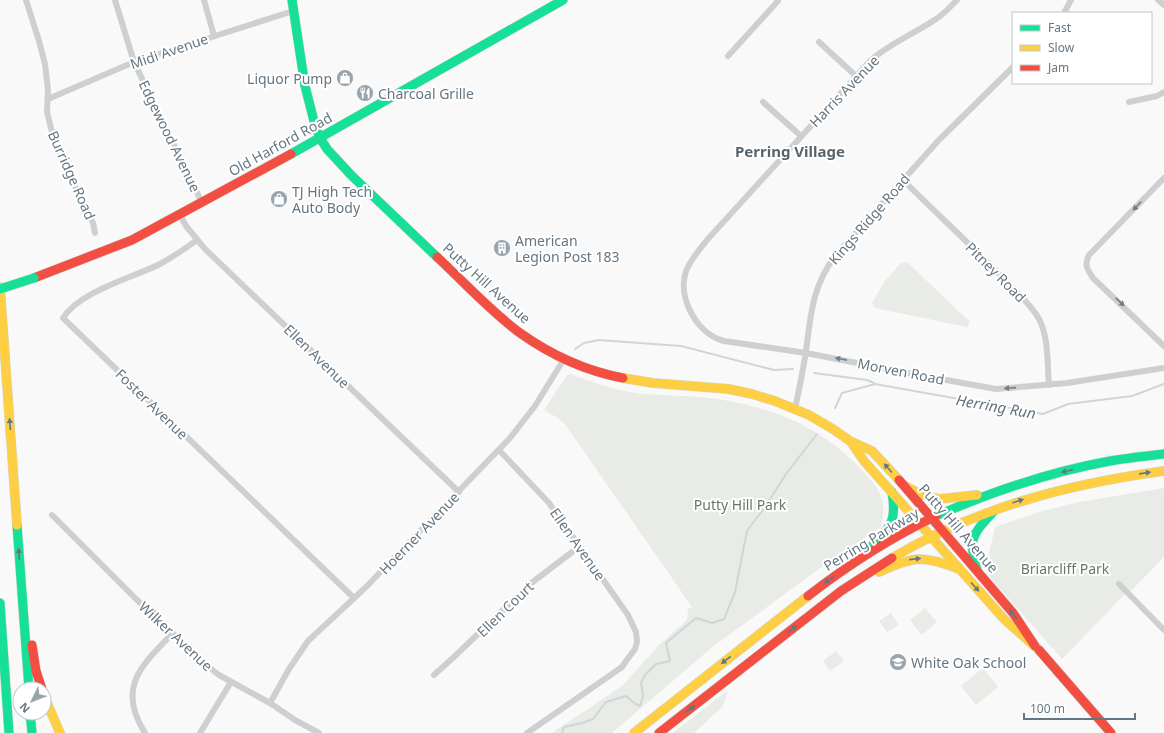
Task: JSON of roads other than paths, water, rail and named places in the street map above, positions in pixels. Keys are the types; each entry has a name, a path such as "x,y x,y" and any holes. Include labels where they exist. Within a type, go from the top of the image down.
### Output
{"main road":[{"name":"Putty Hill Avenue","path":"292,0 307,95 320,138 334,158 347,171 504,320 525,336 564,359 593,370 623,378 652,383 724,388 758,396 795,409 820,421 850,441 873,452 932,518 1013,613 1035,646 1110,733"},
{"name":"Old Harford Road","path":"0,288 34,278 132,240 320,138 563,0"},
{"path":"0,288 28,681"},
{"name":"Putty Hill Avenue","path":"850,441 864,461 1004,619 1035,646"},
{"name":"Perring Parkway","path":"634,733 810,594 861,558 920,524 991,493 1064,471 1105,462 1164,454"},
{"name":"Perring Parkway","path":"659,733 841,591 868,572 930,536 996,509 1067,487 1108,479 1164,471"},
{"path":"902,484 920,494 939,499 951,499 991,493"},
{"path":"861,558 891,525 894,512 892,492"},
{"path":"976,570 971,550 971,542 980,526 996,509"},
{"path":"841,591 912,558 935,559 959,569"},
{"path":"22,593 36,671 39,681"},
{"path":"0,604 10,733"},
{"path":"52,714 60,733"},
{"path":"31,721 32,733"}],"street":[{"name":"Burridge Road","path":"26,0 45,64 48,90 47,112 54,140 93,222 95,233"},
{"name":"Edgewood Avenue","path":"115,0 134,62 202,203"},
{"path":"204,0 214,36"},
{"path":"728,56 778,1 777,0"},
{"name":"Harris Avenue","path":"695,319 688,305 684,288 684,280 690,264 708,240 801,136 879,53 888,46 936,19 947,11 957,0"},
{"path":"1065,12 1071,0"},
{"path":"1158,0 1164,5"},
{"name":"Midi Avenue","path":"48,99 134,62 293,12"},
{"path":"819,42 856,76"},
{"name":"Kings Ridge Road","path":"795,409 816,292 826,269 835,256 938,141 1012,68"},
{"path":"1129,102 1157,96 1164,92"},
{"path":"763,102 801,136"},
{"path":"1164,178 1089,255 1086,262 1088,270 1093,278 1164,346"},
{"name":"Pitney Road","path":"902,180 1032,308 1039,319 1044,336 1049,385"},
{"name":"Ellen Avenue","path":"180,215 186,226 197,240 459,492"},
{"name":"Foster Avenue","path":"197,240 158,265 95,293 71,308 63,318 354,598"},
{"name":"Morven Road","path":"695,319 699,325 710,334 724,342 806,353 996,389 1067,383 1164,368"},
{"name":"Hoerner Avenue","path":"270,703 289,668 305,645 354,598 499,450 535,406 564,359"},
{"name":"Ellen Avenue","path":"499,450 541,494 580,546 634,625 637,642 631,655 622,667 527,733"},
{"name":"Wilker Avenue","path":"52,515 136,599 205,664 219,675 270,703 295,720 319,733"},
{"name":"Ellen Court","path":"434,675 456,656 530,584 580,546"},
{"path":"1119,584 1164,630"},
{"path":"145,733 134,706 132,688 143,666 173,633"},
{"path":"200,733 231,682"}],"waterway":[{"path":"575,349 584,343 599,340 681,346 774,370 793,369"},
{"path":"814,373 867,380 874,383"},
{"name":"Herring Run","path":"835,408 842,393 875,384 1043,414 1068,404 1132,396 1164,384"},
{"name":"Herring Run","path":"562,733 564,727 593,719 606,702 626,696 640,706 643,696 641,682 646,674 656,664 670,661 666,643 696,618 712,623 724,619 735,592 747,531 765,507 786,474 817,434"}],"place":[{"name":"Liquor Pump","path":"345,78"},
{"name":"Charcoal Grille","path":"365,93"},
{"name":"TJ High Tech Auto Body","path":"279,199"},
{"name":"American Legion Post 183","path":"502,248"},
{"name":"White Oak School","path":"898,662"}],"district":[{"name":"Perring Village","path":"790,151"}],"park label":[{"name":"Putty Hill Park","path":"740,504"},
{"name":"Briarcliff Park","path":"1065,568"}]}
